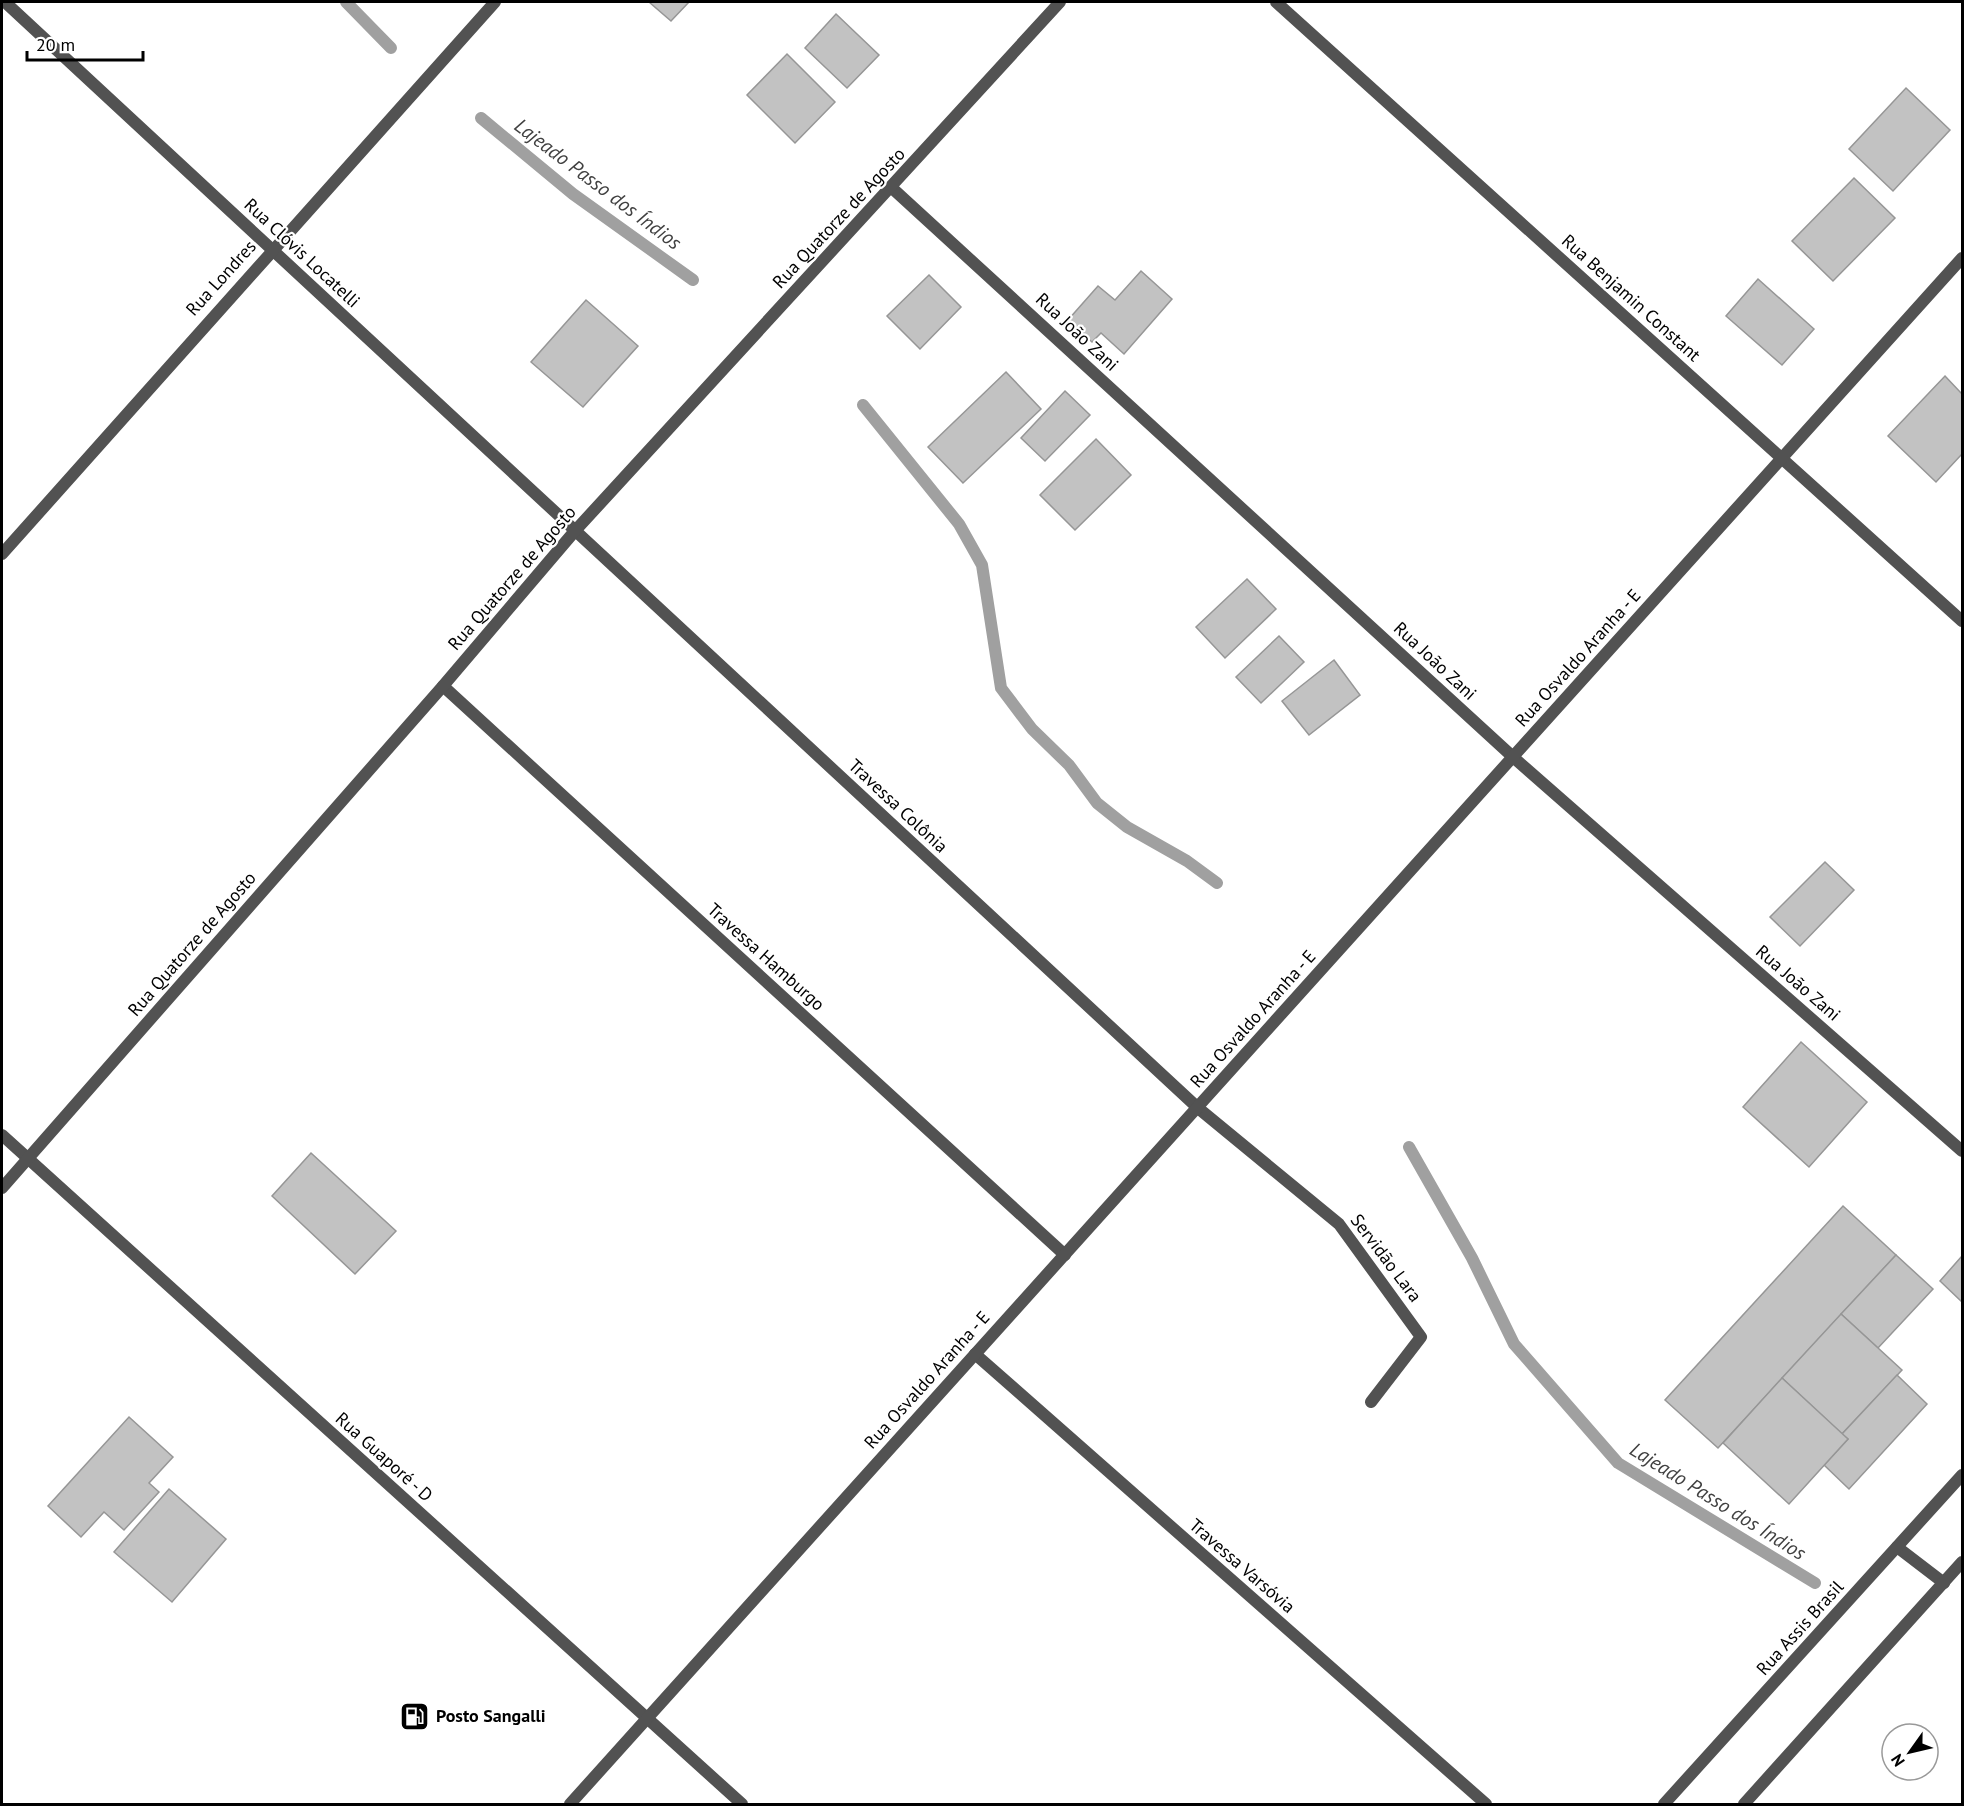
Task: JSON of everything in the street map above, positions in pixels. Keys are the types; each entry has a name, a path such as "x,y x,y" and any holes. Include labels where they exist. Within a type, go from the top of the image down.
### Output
{"street":[{"name":"Rua Clóvis Locatelli","path":"5,2 574,532"},
{"name":"Rua Londres","path":"2,554 271,249 495,2"},
{"name":"Rua Quatorze de Agosto","path":"2,1188 443,686 574,532 892,188 1060,2"},
{"name":"Rua Benjamin Constant","path":"1276,2 1962,621"},
{"name":"Rua João Zani","path":"892,188 1513,757 1962,1150"},
{"name":"Rua Osvaldo Aranha - E","path":"570,1804 1962,258"},
{"name":"Travessa Colônia","path":"574,532 1198,1107"},
{"name":"Travessa Hamburgo","path":"443,686 1065,1255"},
{"name":"Servidão Lara","path":"1198,1107 1339,1224 1421,1336 1371,1402"},
{"name":"Rua Guaporé - D","path":"2,1135 742,1804"},
{"name":"Travessa Varsóvia","path":"975,1354 1486,1804"},
{"name":"Rua Assis Brasil","path":"1667,1804 1962,1475"},
{"path":"1897,1547 1944,1583"},
{"path":"1744,1804 1962,1562"}],"building":[{"path":"649,2 689,2 671,21"},
{"path":"836,14 879,55 847,88 805,48"},
{"path":"787,54 835,102 795,143 747,95"},
{"path":"1906,88 1950,130 1893,191 1849,149"},
{"path":"1854,178 1895,218 1833,281 1792,241"},
{"path":"1141,271 1172,299 1124,354 1101,333 1092,342 1068,320 1098,286 1115,300"},
{"path":"929,275 961,307 920,349 887,316"},
{"path":"1758,279 1814,329 1782,365 1726,316"},
{"path":"586,300 638,346 583,407 531,362"},
{"path":"1006,372 1041,409 963,483 928,447"},
{"path":"1945,376 1962,394 1962,454 1936,482 1888,436"},
{"path":"1065,391 1090,415 1045,461 1021,438"},
{"path":"1096,439 1131,475 1075,530 1040,495"},
{"path":"1247,579 1276,609 1225,658 1196,627"},
{"path":"1279,636 1304,662 1261,703 1236,677"},
{"path":"1334,660 1360,695 1309,735 1282,701"},
{"path":"1825,862 1854,890 1800,946 1770,917"},
{"path":"1801,1042 1867,1102 1809,1167 1743,1107"},
{"path":"311,1153 396,1231 355,1274 272,1196"},
{"path":"1843,1206 1896,1255 1718,1448 1665,1400"},
{"path":"1896,1255 1933,1289 1878,1348 1841,1314"},
{"path":"1962,1256 1962,1302 1940,1281"},
{"path":"1841,1314 1902,1370 1842,1434 1782,1378"},
{"path":"1897,1375 1927,1404 1849,1489 1824,1465 1848,1439 1842,1434"},
{"path":"1782,1378 1848,1439 1789,1504 1723,1443"},
{"path":"129,1417 173,1457 149,1483 159,1492 124,1530 104,1512 81,1537 48,1506"},
{"path":"169,1489 226,1539 172,1602 114,1552"}],"waterway":[{"name":"Lajeado Passo dos Índios","path":"346,2 391,48"},
{"name":"Lajeado Passo dos Índios","path":"481,118 573,194 693,280"},
{"name":"Lajeado Passo dos Índios","path":"863,405 959,524 982,565 1001,688 1032,729 1069,765 1097,803 1127,827 1187,861 1217,883"},
{"name":"Lajeado Passo dos Índios","path":"1409,1147 1472,1258 1514,1344 1618,1463 1815,1583"}],"place":[{"name":"Posto Sangalli","path":"415,1716"}]}
